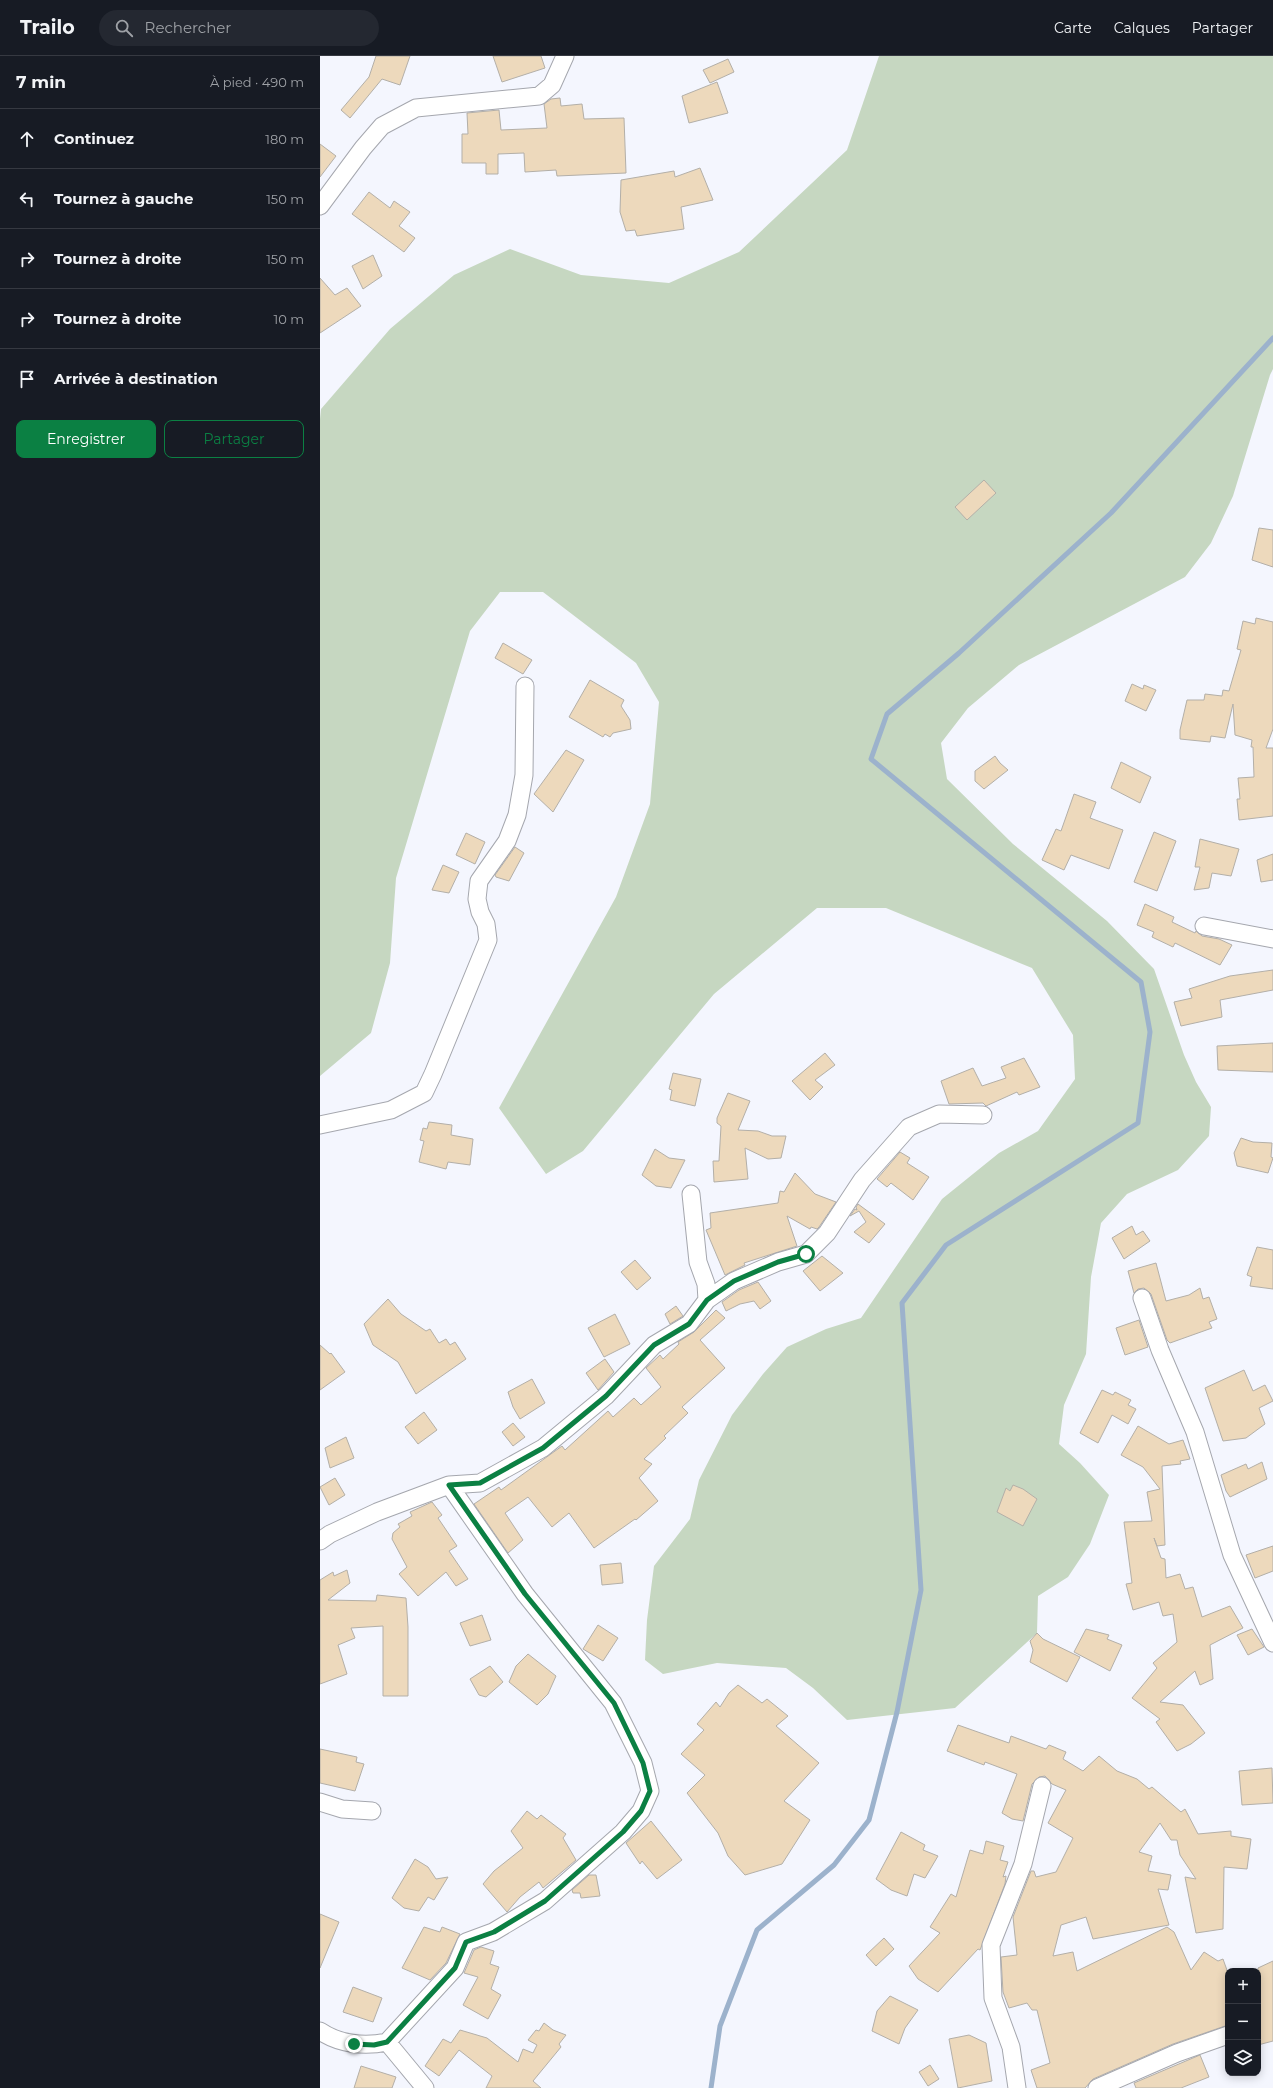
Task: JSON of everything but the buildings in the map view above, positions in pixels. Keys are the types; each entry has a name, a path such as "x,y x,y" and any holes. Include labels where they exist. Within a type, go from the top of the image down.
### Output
{"street":[{"path":"320,206 363,148 382,126 416,108 539,96 552,85 565,56"},
{"path":"320,1125 392,1110 424,1093 434,1074 488,940 486,924 480,912 477,899 479,881 507,841 517,815 524,775 525,686"},
{"path":"1204,926 1273,939"},
{"path":"320,1541 330,1534 377,1512 449,1485 480,1483 543,1448 606,1396 654,1345 689,1324 707,1300 734,1281 778,1262 806,1254 827,1233 875,1165 909,1127 938,1114 983,1115"},
{"path":"690,1194 698,1262 706,1284 707,1300"},
{"path":"1142,1298 1160,1350 1195,1432 1232,1555 1273,1642"},
{"path":"320,2031 329,2037 354,2044 374,2045 387,2042 455,1968 466,1942 494,1932 545,1901 623,1832 641,1811 650,1791 643,1763 614,1703 525,1594 449,1485"},
{"path":"1016,2088 1011,2047 994,1998 991,1945 1022,1864 1042,1786"},
{"path":"320,1802 342,1809 372,1811"},
{"path":"1097,2088 1177,2053 1225,2036"},
{"path":"387,2042 425,2088"}],"green space":[{"path":"879,56 1273,56 1273,369 1233,496 1211,543 1185,577 1019,665 968,708 941,743 947,779 1013,844 1107,921 1154,969 1184,1055 1196,1082 1211,1107 1209,1136 1178,1170 1127,1194 1101,1223 1091,1277 1086,1354 1064,1405 1059,1444 1080,1463 1109,1495 1090,1544 1068,1577 1038,1596 1037,1633 955,1708 847,1720 813,1688 786,1668 717,1663 663,1674 645,1660 647,1620 654,1566 690,1519 699,1480 732,1415 763,1374 787,1347 826,1329 861,1318 942,1199 999,1153 1038,1131 1075,1079 1073,1035 1032,968 886,908 817,908 714,994 583,1151 546,1174 499,1108 616,897 650,804 659,702 636,663 543,592 500,592 470,631 396,878 390,963 371,1033 320,1076 320,419 321,409 390,329 454,275 510,249 581,275 669,283 739,252 847,150"}],"waterway":[{"path":"711,2088 720,2026 757,1930 834,1865 869,1820 897,1712 921,1590 902,1303 946,1245 1138,1123 1150,1032 1141,982 871,759 887,714 959,653 1111,513 1273,338"}],"route":[{"path":"354,2044 374,2045 387,2042 455,1968 466,1942 494,1932 545,1901 623,1832 641,1811 650,1791 643,1763 614,1703 525,1594 449,1485 480,1483 543,1448 606,1396 654,1345 689,1324 707,1300 734,1281 778,1262 806,1254"}]}
